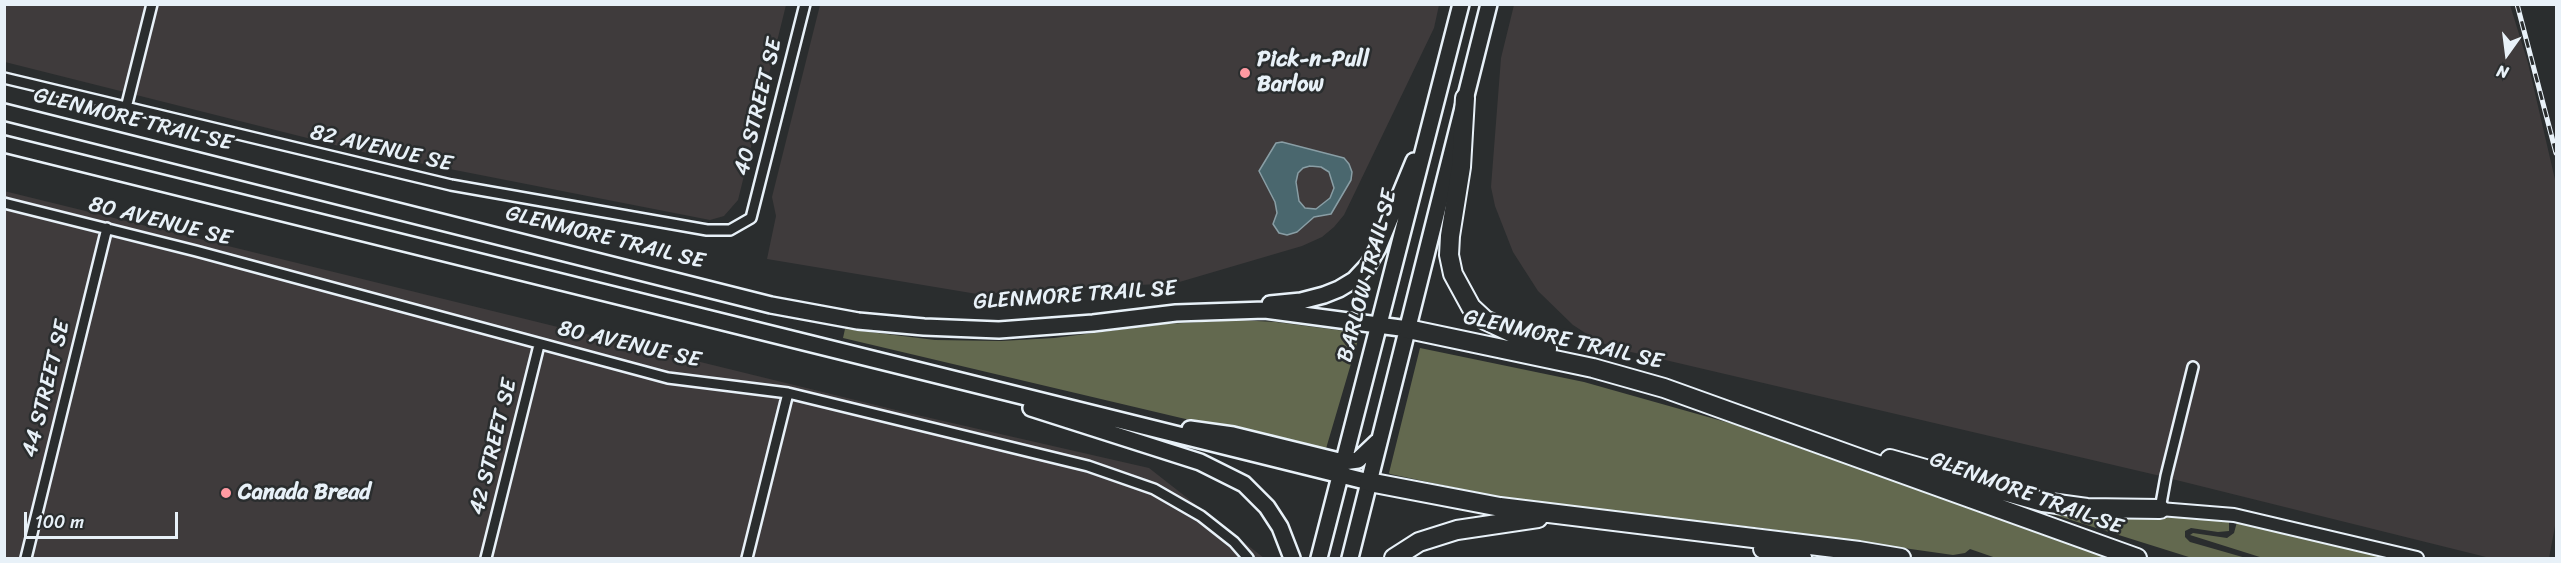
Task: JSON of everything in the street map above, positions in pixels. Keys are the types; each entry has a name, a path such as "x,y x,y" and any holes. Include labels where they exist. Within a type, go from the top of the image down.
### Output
{"highway":[{"path":"1465,98 1461,167 1449,255 1453,274 1461,292 1471,307 1485,320 1505,331 1593,368"},
{"name":"GLENMORE TRAIL SE","path":"1408,329 1593,368 1725,409 2138,558"},
{"path":"1725,409 2023,498 2087,508 2160,509"},
{"path":"1369,482 1500,507 1901,558"},
{"path":"1394,558 1419,542 1457,530 1561,515"},
{"path":"1674,528 1803,558"}],"main road":[{"name":"BARLOW TRAIL SE","path":"1319,558 1461,4"},
{"path":"1350,558 1489,4"},
{"path":"1218,310 1301,301 1339,290 1354,280 1368,265 1378,248 1435,109"},
{"name":"GLENMORE TRAIL SE","path":"4,112 771,304 858,321 999,330 1218,310 1265,310 1380,323 1408,329"},
{"path":"4,144 1107,417 1233,435 1342,469 1369,482"},
{"path":"976,385 1021,405 1200,462 1244,483 1267,507 1280,527 1292,558"},
{"path":"1342,469 1358,460 1379,440"}],"street":[{"path":"126,108 152,4"},
{"name":"40 STREET SE","path":"751,218 805,4"},
{"name":"82 AVENUE SE","path":"4,78 378,169 533,200 707,231 730,230 751,218"},
{"name":"80 AVENUE SE","path":"4,202 668,378 788,393 1088,466 1154,489 1201,516 1234,542 1248,558"},
{"name":"44 STREET SE","path":"26,558 107,228"},
{"name":"42 STREET SE","path":"486,558 539,345"},
{"path":"2193,367 2160,509 2234,515 2417,558"},
{"path":"747,558 788,393"}],"shaded area":[{"path":"4,5 786,5 738,200 724,216 710,220 363,152 5,62"},
{"path":"820,5 1439,5 1434,28 1344,215 1322,237 1302,246 1176,283 977,294 767,259 776,216 772,197"},
{"path":"1514,5 2510,5 2528,63 2556,184 2556,521 2549,558 2490,558 2152,474 1614,348 1596,340 1573,325 1538,291 1513,252 1495,206 1491,187 1501,58"},
{"path":"4,191 904,412 1149,468 1264,558 5,558"}],"green space":[{"path":"1238,320 1276,322 1360,333 1325,452 843,338 845,329 935,340 1001,341 1054,338 1165,324"},
{"path":"1420,348 1584,382 1747,428 2107,558 1996,558 1970,549 1965,553 1953,555 1762,528 1518,501 1390,474"},
{"path":"2040,506 2141,517 2229,521 2229,531 2218,532 2191,528 2185,531 2185,537 2190,542 2246,558 2192,558 2039,510"},
{"path":"2237,522 2395,558 2263,558 2190,535 2193,533 2227,538 2234,533"}],"water":[{"path":"1282,142 1344,158 1352,172 1351,180 1331,214 1314,217 1297,232 1287,235 1279,233 1273,224 1277,213 1275,202 1259,171 1276,143","holes":["1310,166 1321,167 1329,172 1334,188 1330,198 1316,209 1305,208 1299,201 1296,182 1298,173"]}],"railway":[{"path":"2517,4 2556,153"}],"place":[{"name":"Pick-n-Pull Barlow","path":"1245,73"},
{"name":"Canada Bread","path":"226,493"}]}
